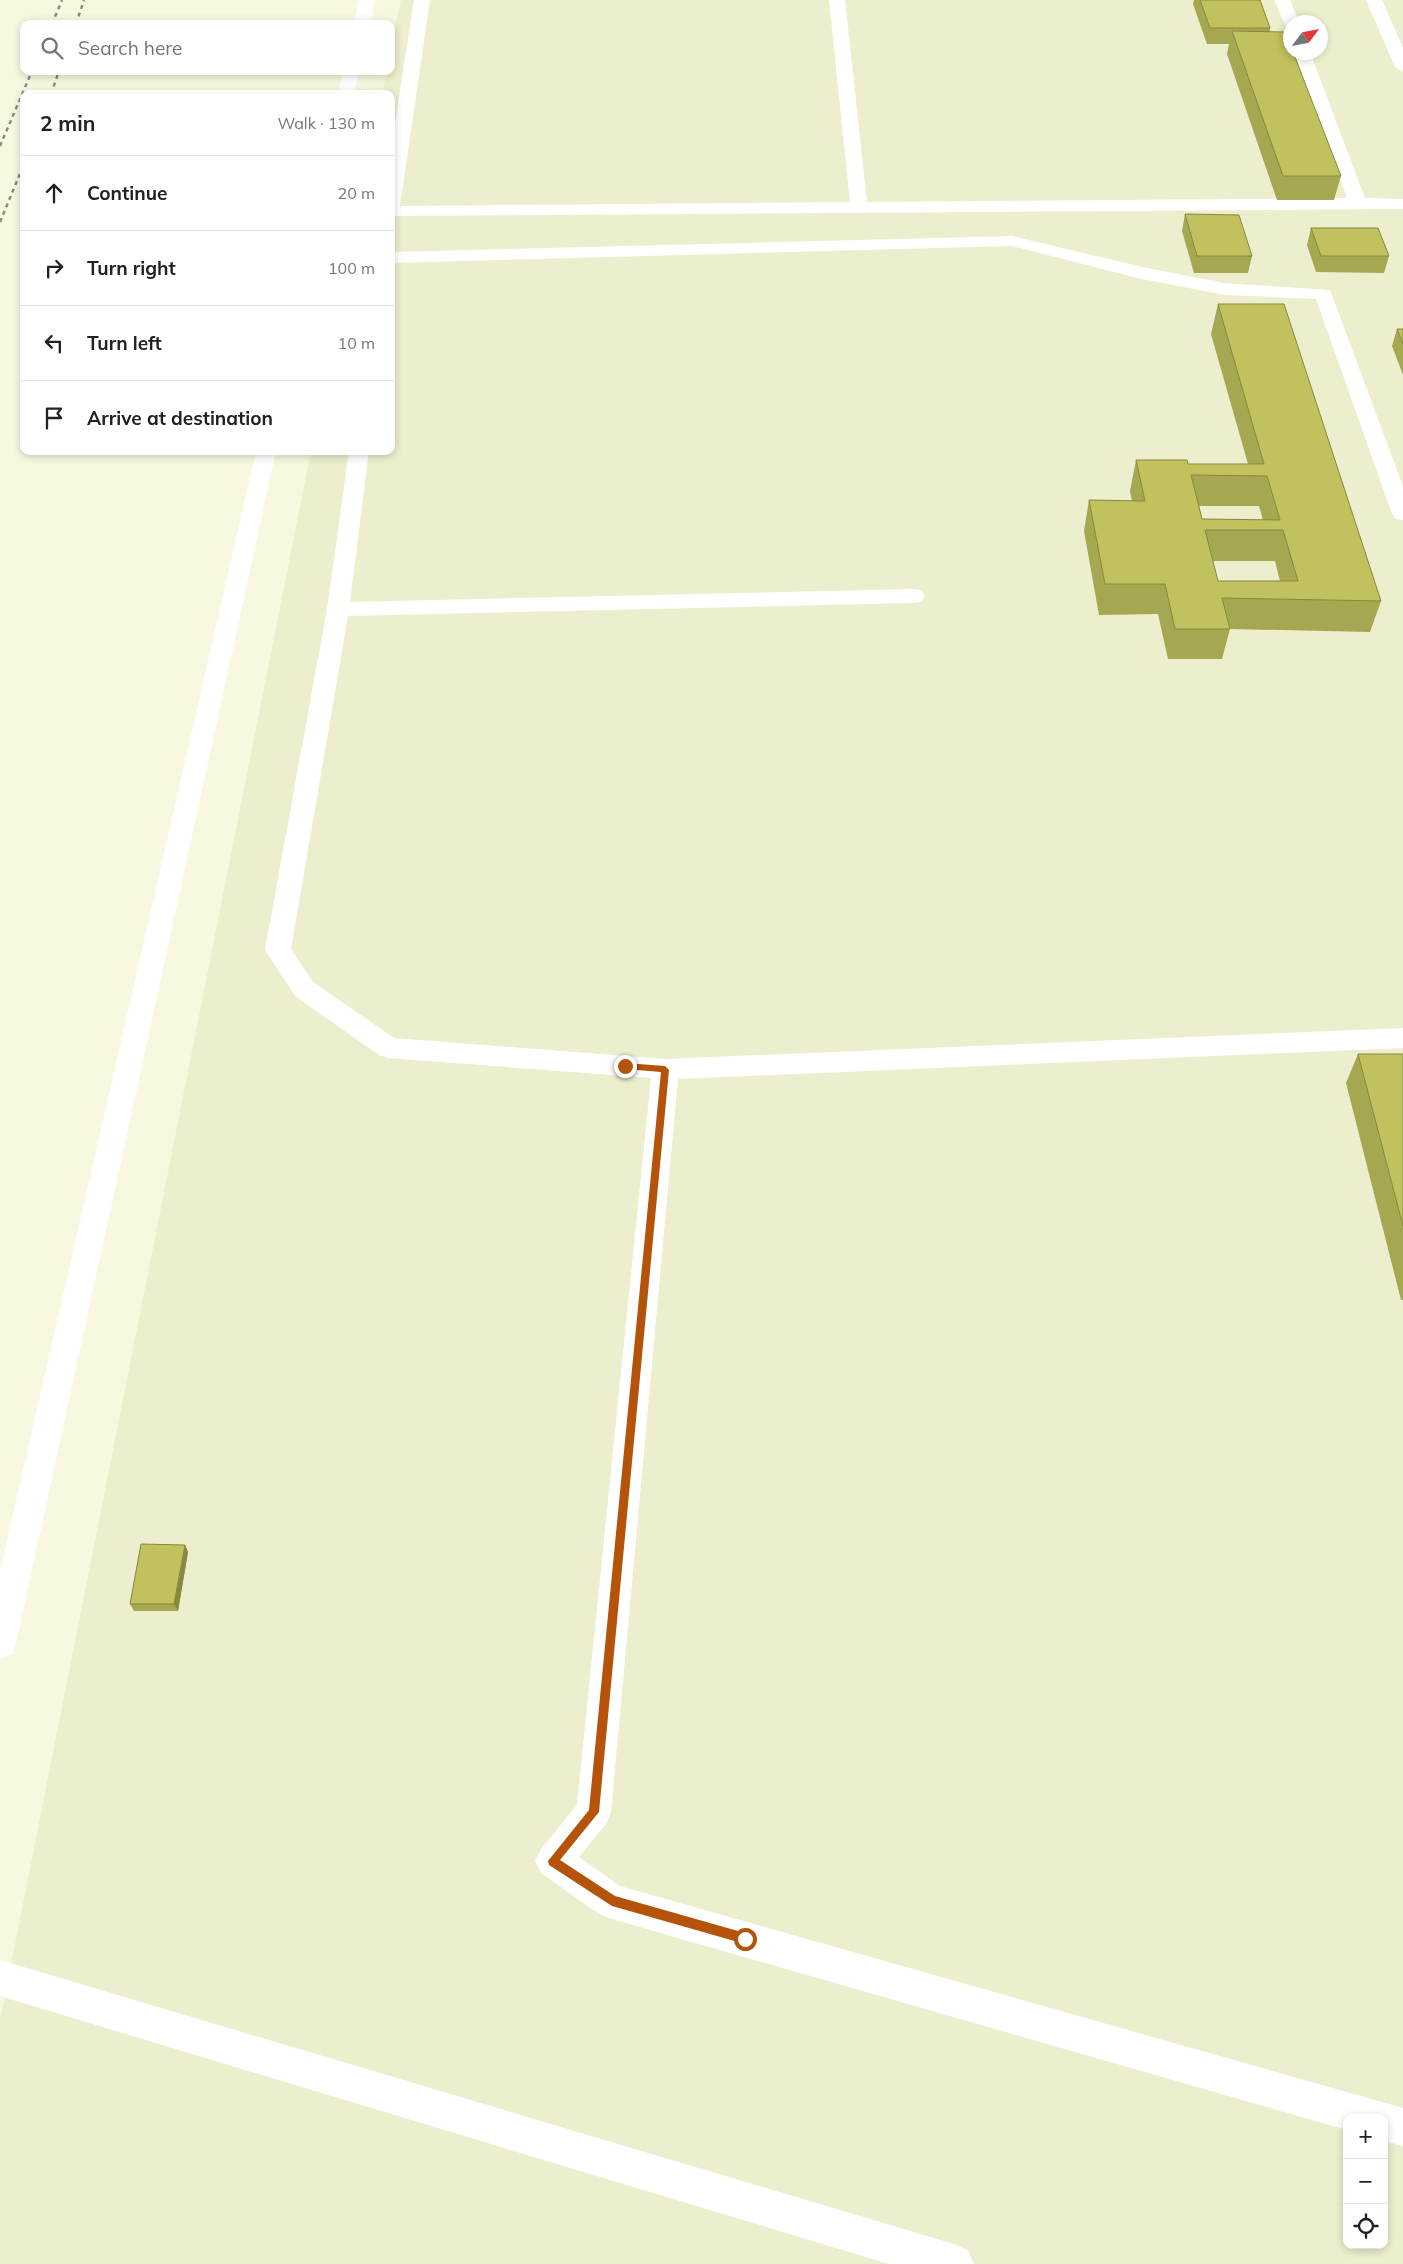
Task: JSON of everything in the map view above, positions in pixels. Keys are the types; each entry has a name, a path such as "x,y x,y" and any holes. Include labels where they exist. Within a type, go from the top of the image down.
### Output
{"street":[{"path":"363,20 367,0"},
{"path":"395,183 422,0"},
{"path":"837,0 859,207"},
{"path":"1282,0 1287,15"},
{"path":"1374,0 1403,67"},
{"path":"1305,60 1358,203"},
{"path":"347,90 350,75"},
{"path":"395,210 1403,204"},
{"path":"395,258 1012,240 1142,274 1225,289 1323,294 1403,514"},
{"path":"0,1643 265,455"},
{"path":"358,455 338,609 278,950 304,989 388,1048 665,1070 1403,1038"},
{"path":"338,609 914,596"},
{"path":"665,1070 594,1812 553,1861 612,1901 1357,2114"},
{"path":"0,1978 954,2264"},
{"path":"1388,2123 1403,2127"}],"shaded area":[{"path":"401,0 1403,0 1403,2264 0,2264 0,2020 310,455 395,455 395,90 383,90 386,75 395,75 395,29"}],"building":[{"path":"1200,0 1260,0 1270,28 1210,28"},
{"path":"1232,31 1283,32 1283,60 1296,60 1341,176 1283,176"},
{"path":"1185,214 1239,215 1252,256 1197,256"},
{"path":"1311,228 1378,228 1389,256 1321,256"},
{"path":"1218,304 1284,304 1381,601 1222,598 1230,629 1175,629 1165,584 1105,584 1089,500 1145,501 1136,460 1187,460 1188,464 1264,464","holes":["1191,475 1267,476 1280,520 1202,519","1205,530 1283,530 1298,581 1218,581"]},
{"path":"1397,329 1403,329 1403,344"},
{"path":"1358,1054 1403,1054 1403,1226"},
{"path":"141,1544 185,1545 174,1604 130,1604"}],"railway":[{"path":"54,20 62,0"},
{"path":"77,20 84,0"},
{"path":"24,90 30,75"},
{"path":"52,90 58,75"},
{"path":"0,146 20,99"},
{"path":"0,222 20,174"}],"route":[{"path":"625,1066 665,1070 594,1812 553,1861 612,1901 745,1939"}]}
